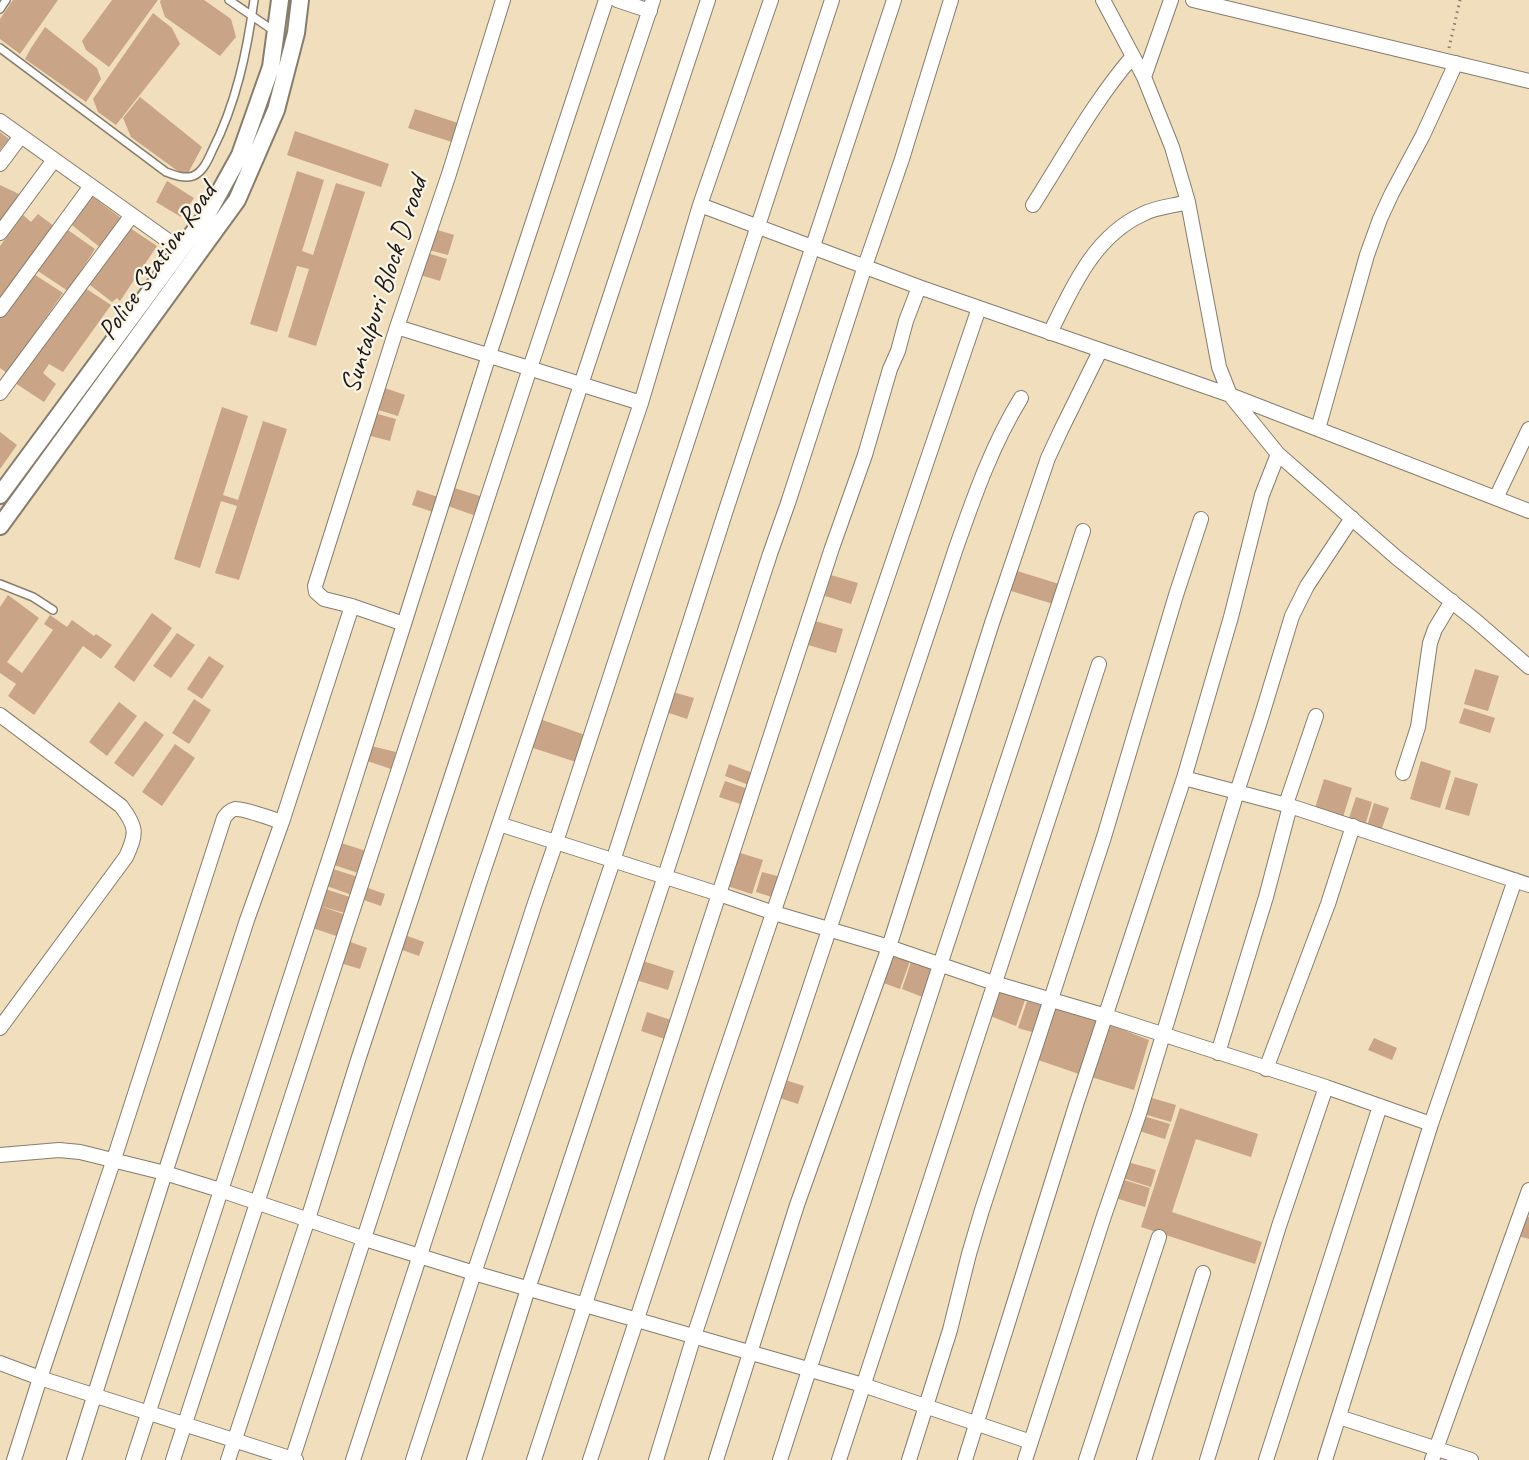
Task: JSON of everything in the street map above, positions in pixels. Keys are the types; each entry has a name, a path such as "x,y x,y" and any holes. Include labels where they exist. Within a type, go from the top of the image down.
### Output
{"street":[{"name":"Police Station Road","path":"0,495 208,213 240,155 271,67 280,0"},
{"name":"Police Station Road","path":"0,526 237,200 276,110 296,33 300,0"},
{"name":"Suntalpuri Block D road","path":"352,606 324,598 316,592 315,586 503,0"},
{"path":"133,1460 606,0"},
{"path":"173,1460 651,5 617,0"},
{"path":"228,1460 708,0"},
{"path":"0,1363 293,1460 478,884 640,403 700,205 771,0"},
{"path":"353,1460 832,0"},
{"path":"413,1460 613,861 894,0"},
{"path":"474,1460 528,1289 902,159 951,0"},
{"path":"1103,0 1144,77 1172,147 1188,202 1215,347 1223,380 1230,395 1278,454 1529,668"},
{"path":"1144,77 1171,0"},
{"path":"1193,0 1529,81"},
{"path":"1033,205 1100,98 1133,56"},
{"path":"1318,429 1367,255 1392,193 1423,135 1451,62"},
{"path":"0,122 181,250"},
{"path":"0,164 21,136"},
{"path":"0,233 54,159"},
{"path":"0,310 91,186"},
{"path":"1050,333 1077,278 1105,240 1125,223 1145,212 1188,202"},
{"path":"700,205 919,287 1230,395 1529,511"},
{"path":"0,393 132,215"},
{"path":"534,1460 832,548 865,455 890,369 919,287"},
{"path":"590,1460 714,1087 979,308"},
{"path":"397,327 640,403"},
{"path":"716,1460 798,1205 889,947 992,623 1048,458 1060,429 1100,351"},
{"path":"656,1460 694,1335 959,538 999,435 1021,398"},
{"path":"1496,498 1529,429"},
{"path":"965,1460 1076,1105 1184,778 1231,616 1262,495 1278,454"},
{"path":"1025,1460 1139,1114 1292,616 1307,586 1352,518"},
{"path":"909,1460 950,1330 982,1210 1104,837 1201,519"},
{"path":"780,1460 1083,531"},
{"path":"1403,773 1418,727 1430,643 1435,629 1452,601"},
{"path":"74,1460 247,920 282,822 352,606 404,624"},
{"path":"838,1460 1098,664"},
{"path":"0,715 121,806 134,826 133,842 126,857 5,1010 0,1028"},
{"path":"1218,1053 1266,897 1288,805 1316,716"},
{"path":"1184,778 1288,805 1529,885"},
{"path":"14,1460 224,818 234,809 282,822"},
{"path":"499,824 774,913 889,947 994,983 1106,1016 1326,1087 1431,1124"},
{"path":"1266,1069 1328,904 1353,826"},
{"path":"1325,1460 1431,1124 1515,880"},
{"path":"1208,1460 1279,1226 1326,1087"},
{"path":"1266,1460 1380,1106"},
{"path":"0,1155 59,1150 80,1152 165,1173 474,1273 863,1385 1031,1442"},
{"path":"1434,1454 1529,1190"},
{"path":"1086,1460 1159,1237"},
{"path":"1144,1460 1203,1273"},
{"path":"1339,1417 1434,1454 1471,1460"}],"lane":[{"path":"0,9 6,0"},
{"path":"229,0 276,32"},
{"path":"0,48 166,171 175,176 193,176 206,163 231,108 254,0"},
{"path":"0,584 33,597 53,610"}],"path":[{"path":"1451,62 1460,0"}],"building":[{"path":"13,0 58,0 20,54 0,39 0,19"},
{"path":"112,0 158,0 109,67 86,50 82,41"},
{"path":"161,0 204,0 231,19 236,37 220,56 165,17"},
{"path":"153,13 172,28 180,44 116,125 98,112 93,99"},
{"path":"45,27 97,68 101,79 86,102 25,59"},
{"path":"140,97 202,147 186,177 131,137 123,118"},
{"path":"415,109 458,123 452,142 408,128"},
{"path":"295,131 389,164 381,187 287,155"},
{"path":"0,132 9,139 0,150"},
{"path":"297,171 324,180 302,251 313,255 336,183 365,192 316,346 288,337 309,269 297,266 277,332 250,324"},
{"path":"167,181 194,198 181,217 156,202"},
{"path":"0,185 19,194 0,222"},
{"path":"89,194 122,219 101,248 68,222"},
{"path":"38,214 55,227 0,304 0,246 23,215 31,222"},
{"path":"127,226 157,246 120,301 117,298 112,302 86,282"},
{"path":"65,228 95,249 68,291 35,269"},
{"path":"431,228 454,235 448,255 425,249"},
{"path":"424,252 447,259 440,281 417,274"},
{"path":"32,273 63,293 7,373 0,368 0,316"},
{"path":"82,286 111,305 63,372 49,364 43,373 56,384 44,402 12,381"},
{"path":"382,387 405,395 398,416 375,409"},
{"path":"222,407 248,416 223,495 238,500 263,421 287,429 239,580 215,573 237,506 221,501 200,568 174,559"},
{"path":"374,413 396,419 390,441 367,435"},
{"path":"0,432 17,445 0,469"},
{"path":"451,487 483,497 476,516 445,505"},
{"path":"417,490 441,498 436,513 412,505"},
{"path":"1014,570 1059,584 1053,604 1008,590"},
{"path":"831,575 858,583 851,604 825,596"},
{"path":"8,595 39,618 7,662 22,673 53,630 44,624 50,615 67,627 72,620 94,636 96,634 112,645 101,659 83,646 34,715 8,696 16,684 0,673 0,607"},
{"path":"152,613 172,628 134,682 114,667"},
{"path":"815,621 843,629 836,653 808,645"},
{"path":"177,633 195,645 171,678 153,666"},
{"path":"209,656 224,666 202,699 187,689"},
{"path":"1475,669 1499,676 1488,711 1464,704"},
{"path":"669,691 694,698 687,719 663,711"},
{"path":"194,699 211,710 189,744 172,733"},
{"path":"119,702 137,716 107,756 89,742"},
{"path":"1464,708 1495,718 1490,733 1459,723"},
{"path":"537,718 585,735 576,762 527,746"},
{"path":"145,721 164,735 133,777 114,763"},
{"path":"175,744 195,758 162,806 142,792"},
{"path":"371,746 396,752 391,769 367,761"},
{"path":"1421,761 1451,771 1440,808 1410,799"},
{"path":"729,764 753,773 749,785 725,776"},
{"path":"1455,777 1478,784 1469,816 1445,809"},
{"path":"1324,779 1352,788 1343,817 1315,808"},
{"path":"725,781 748,789 743,805 719,797"},
{"path":"1356,797 1372,802 1365,826 1348,821"},
{"path":"1374,803 1389,808 1381,831 1367,826"},
{"path":"338,842 366,851 358,873 331,864"},
{"path":"737,852 763,860 752,894 727,886"},
{"path":"330,868 358,877 352,895 324,885"},
{"path":"762,872 781,877 775,898 756,892"},
{"path":"365,887 385,894 381,906 361,899"},
{"path":"322,888 353,898 348,914 317,905"},
{"path":"317,905 346,915 339,937 310,927"},
{"path":"402,934 424,942 419,956 397,948"},
{"path":"345,940 367,948 360,969 337,962"},
{"path":"887,953 910,961 900,989 878,981"},
{"path":"640,960 674,971 668,990 633,979"},
{"path":"911,962 935,970 925,998 902,989"},
{"path":"999,991 1025,1000 1016,1026 990,1016"},
{"path":"1027,1001 1044,1006 1035,1033 1018,1028"},
{"path":"1055,1009 1099,1022 1082,1075 1038,1060"},
{"path":"647,1012 674,1021 668,1040 641,1031"},
{"path":"1108,1024 1149,1040 1134,1090 1091,1077"},
{"path":"1374,1038 1397,1048 1392,1060 1368,1050"},
{"path":"782,1079 804,1086 798,1104 777,1097"},
{"path":"1145,1096 1176,1105 1171,1122 1140,1113"},
{"path":"1180,1108 1258,1134 1251,1157 1196,1139 1172,1212 1262,1242 1255,1264 1141,1227"},
{"path":"1140,1115 1170,1124 1165,1139 1136,1130"},
{"path":"1124,1161 1156,1170 1151,1187 1119,1177"},
{"path":"1118,1178 1150,1188 1145,1207 1112,1197"},
{"path":"1524,1216 1529,1217 1529,1239 1518,1236"}]}
